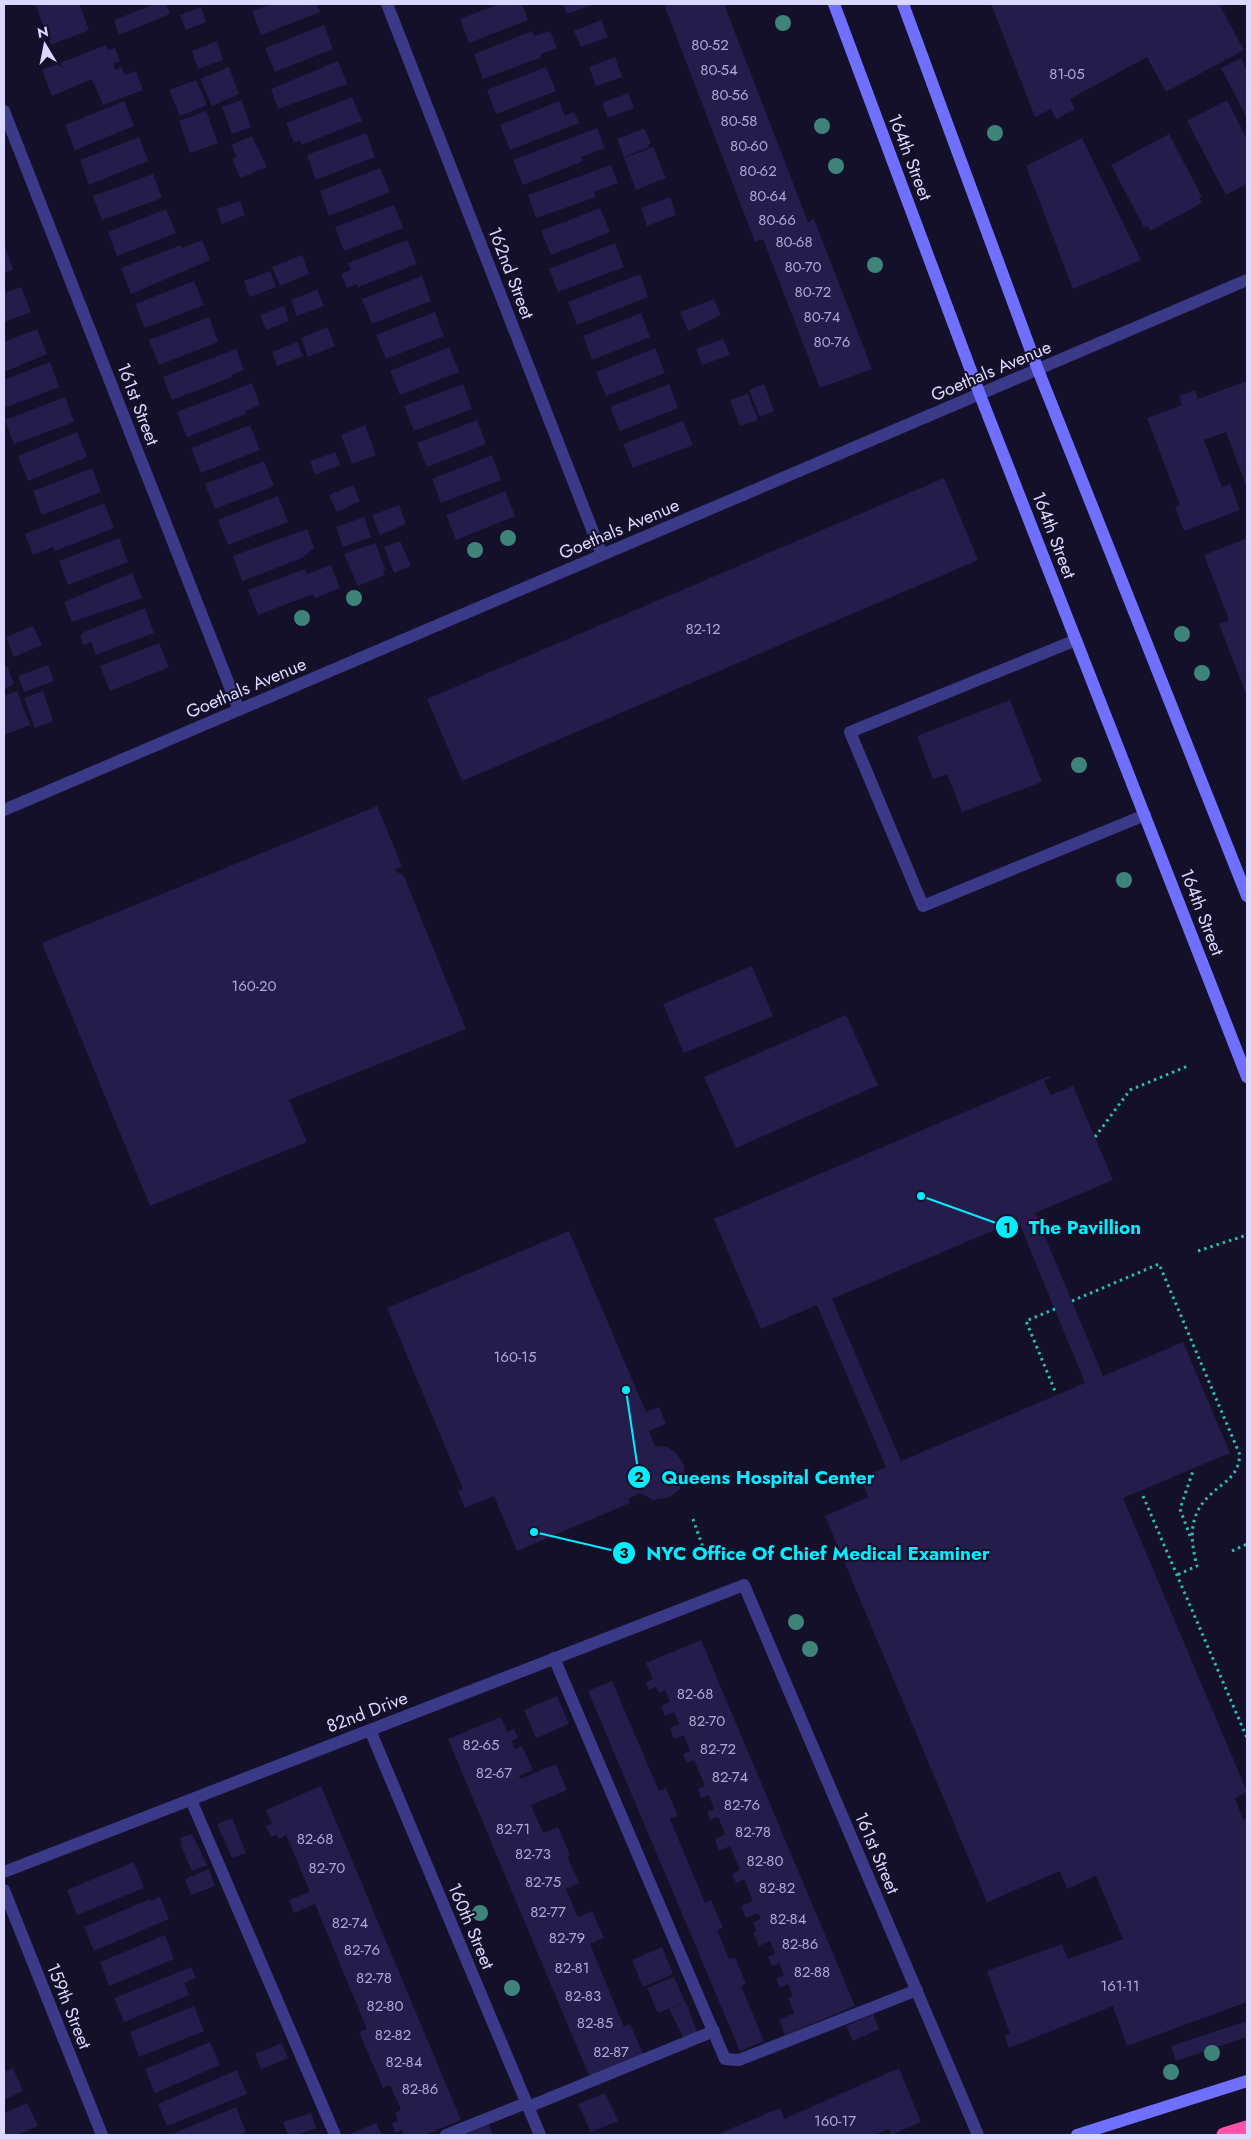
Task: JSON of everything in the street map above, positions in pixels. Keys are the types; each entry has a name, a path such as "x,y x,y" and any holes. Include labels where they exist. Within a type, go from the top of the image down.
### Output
{"highway":[{"path":"1224,2135 1247,2128"}],"street":[{"name":"162nd Street","path":"387,4 602,555"},
{"name":"164th Street","path":"834,4 980,395 1247,1077"},
{"path":"903,4 1038,370 1247,896"},
{"name":"161st Street","path":"4,111 239,710"},
{"name":"Goethals Avenue","path":"4,810 1247,280"},
{"path":"1076,640 850,732 923,906 1145,815"},
{"name":"161st Street","path":"744,1585 978,2135"},
{"name":"82nd Drive","path":"4,1872 744,1585"},
{"path":"554,1658 725,2059 739,2060 917,1990"},
{"name":"160th Street","path":"370,1730 540,2135"},
{"path":"191,1800 335,2135"},
{"name":"159th Street","path":"4,1890 102,2135"},
{"path":"446,2135 714,2031"},
{"path":"1077,2135 1247,2081"}],"path":[{"path":"1095,1137 1130,1090 1188,1066"},
{"path":"1198,1251 1247,1234"},
{"path":"1159,1264 1240,1455 1239,1466 1232,1477 1201,1504 1191,1536"},
{"path":"1072,1301 1159,1264 1166,1265"},
{"path":"1054,1308 1026,1322 1055,1390"},
{"path":"1176,1575 1197,1566 1191,1536 1180,1509 1193,1471"},
{"path":"1143,1496 1247,1738"},
{"path":"692,1520 707,1559"},
{"path":"1232,1551 1247,1544"}],"building":[{"path":"35,4 79,4 89,30 51,45"},
{"path":"155,4 166,4 170,14 119,35 114,20"},
{"path":"272,4 316,4 320,12 261,35 252,11"},
{"path":"499,4 522,4 528,20 469,43 460,19"},
{"path":"563,4 595,4 567,14"},
{"path":"664,4 724,4 808,222 814,219 872,369 820,388 763,239 755,242"},
{"path":"991,4 1219,4 1244,50 1166,92 1147,57 1070,99 1075,109 1056,119 1051,109 1035,117"},
{"path":"201,7 206,22 186,30 180,15"},
{"path":"601,20 608,37 581,47 574,31"},
{"path":"324,25 333,49 275,72 265,48"},
{"path":"532,31 534,36 550,31 557,48 541,54 542,57 483,79 474,54"},
{"path":"217,41 223,60 198,69 192,51"},
{"path":"106,45 108,50 115,48 120,61 113,63 115,70 121,67 125,75 136,71 143,90 103,105 92,79 52,96 42,70"},
{"path":"615,57 622,77 596,86 589,67"},
{"path":"1241,58 1247,70 1247,118 1221,68"},
{"path":"338,61 347,84 278,109 271,89"},
{"path":"229,67 239,94 212,106 200,79"},
{"path":"546,67 556,91 496,114 487,90"},
{"path":"196,80 207,105 180,116 169,90"},
{"path":"628,93 634,108 608,118 602,103"},
{"path":"352,97 362,121 301,145 300,140 294,143 286,123"},
{"path":"241,100 251,127 232,134 222,107"},
{"path":"1227,100 1247,139 1247,184 1226,195 1187,121"},
{"path":"124,101 134,126 75,150 65,125"},
{"path":"559,101 565,116 574,112 579,123 510,150 500,125"},
{"path":"206,111 218,143 190,153 179,121"},
{"path":"597,128 605,148 581,157 583,161 523,185 513,160"},
{"path":"642,129 645,130 651,144 648,145 649,147 624,157 617,139"},
{"path":"366,133 375,157 316,180 307,155"},
{"path":"1169,134 1202,197 1199,198 1202,203 1150,231 1148,226 1144,227 1111,165"},
{"path":"252,136 267,167 240,178 232,159 237,157 231,145"},
{"path":"139,137 148,161 89,185 80,160"},
{"path":"1082,138 1141,260 1073,289 1026,166"},
{"path":"653,147 666,178 636,190 624,158"},
{"path":"611,165 618,183 594,192 596,197 536,218 528,195"},
{"path":"380,168 390,192 329,216 320,191"},
{"path":"153,174 162,198 102,220 93,196"},
{"path":"670,197 676,215 647,226 641,208"},
{"path":"240,201 245,215 222,224 217,209"},
{"path":"394,205 403,228 344,251 335,227"},
{"path":"600,208 610,232 551,255 541,231"},
{"path":"166,209 176,233 117,256 108,232"},
{"path":"202,240 210,260 131,294 121,268 181,245 182,248"},
{"path":"407,240 417,264 358,287 357,284 347,288 341,274 351,270 348,263"},
{"path":"615,243 624,267 558,292 549,269"},
{"path":"4,244 13,269 4,273"},
{"path":"302,255 309,274 280,286 272,267"},
{"path":"270,271 276,287 250,297 244,281"},
{"path":"640,274 648,297 577,325 568,302"},
{"path":"422,276 431,301 372,324 362,299"},
{"path":"194,281 204,305 145,328 135,304"},
{"path":"21,287 31,312 4,322 4,293"},
{"path":"317,290 324,306 297,316 291,300"},
{"path":"714,299 721,315 688,331 680,312"},
{"path":"284,306 289,321 266,330 260,315"},
{"path":"435,312 444,336 386,359 376,335"},
{"path":"641,313 650,337 592,360 583,336"},
{"path":"209,317 218,342 159,365 149,340"},
{"path":"327,327 335,346 308,357 301,338"},
{"path":"37,329 47,354 4,372 4,342"},
{"path":"723,339 730,355 702,365 696,349"},
{"path":"297,342 303,356 277,366 272,352"},
{"path":"449,347 459,372 400,395 390,371"},
{"path":"655,348 665,373 606,396 596,372"},
{"path":"236,349 244,370 231,375 232,377 172,400 163,377"},
{"path":"50,362 59,387 4,408 4,380"},
{"path":"1247,381 1247,488 1226,432 1204,440 1222,487 1230,484 1240,510 1184,531 1175,507 1180,505 1147,418 1182,405 1179,396 1195,390 1198,399"},
{"path":"252,383 260,405 245,411 246,414 187,437 177,412"},
{"path":"463,384 472,409 414,431 404,406"},
{"path":"669,384 678,408 620,431 610,407"},
{"path":"764,384 774,411 760,417 749,390"},
{"path":"748,394 758,420 740,426 730,400"},
{"path":"65,397 74,422 14,444 5,420"},
{"path":"477,420 486,444 427,467 417,443"},
{"path":"683,421 693,445 633,468 623,444"},
{"path":"250,425 260,450 201,473 191,448"},
{"path":"365,425 376,455 352,464 341,435"},
{"path":"77,432 87,457 28,481 18,456"},
{"path":"335,452 340,465 315,475 310,461"},
{"path":"492,455 501,480 441,503 432,479"},
{"path":"264,461 274,486 215,509 205,484"},
{"path":"92,468 101,492 42,515 33,491"},
{"path":"944,478 978,560 462,781 427,699"},
{"path":"353,485 360,501 337,512 329,495"},
{"path":"505,491 515,516 456,540 446,515"},
{"path":"278,496 288,522 228,545 218,520"},
{"path":"104,503 114,528 55,551 53,547 33,555 25,534"},
{"path":"399,505 406,524 380,535 372,515"},
{"path":"364,517 371,537 343,547 336,527"},
{"path":"307,529 314,548 302,558 242,581 233,556"},
{"path":"119,538 128,562 68,585 59,561"},
{"path":"1247,538 1247,696 1219,624 1229,620 1204,555"},
{"path":"400,541 411,566 394,573 384,547"},
{"path":"375,543 386,570 383,570 385,575 358,586 344,554"},
{"path":"331,565 340,588 315,598 313,594 258,615 248,590 305,569 307,574"},
{"path":"132,573 142,598 72,622 64,602"},
{"path":"145,608 154,633 96,655 91,642 83,645 80,635 86,631"},
{"path":"33,626 42,645 14,657 6,637"},
{"path":"159,643 169,667 110,691 100,666"},
{"path":"48,665 54,681 24,692 18,676"},
{"path":"7,666 14,684 4,689 4,667"},
{"path":"17,691 30,725 4,735 4,696"},
{"path":"43,691 53,721 35,728 24,698"},
{"path":"1010,700 1042,782 962,812 947,774 933,779 917,736"},
{"path":"377,806 402,866 394,870 404,876 466,1029 289,1100 307,1142 150,1206 42,943"},
{"path":"752,966 773,1016 684,1053 663,1004"},
{"path":"846,1015 878,1085 736,1148 704,1077"},
{"path":"1049,1076 1050,1078 1044,1081 1051,1095 1073,1086 1113,1180 1035,1213 1103,1376 1183,1342 1230,1453 1123,1498 1247,1792 1235,1798 1243,1820 1247,1818 1247,2002 1127,2046 1113,2006 1009,2048 1005,2036 1010,2034 987,1971 1062,1944 1068,1959 1123,1939 1096,1876 1067,1889 1060,1871 987,1902 825,1516 868,1497 860,1478 886,1467 817,1305 761,1329 714,1219","holes":["1018,1220 1085,1383 901,1461 832,1299"]},
{"path":"569,1231 646,1412 659,1407 666,1424 649,1431 655,1446 667,1447 676,1453 684,1465 685,1476 679,1490 670,1497 653,1500 640,1493 628,1499 630,1503 517,1551 494,1496 465,1508 458,1491 463,1489 387,1308"},
{"path":"701,1640 855,2006 785,2035 779,2020 794,2013 788,1998 793,1996 788,1984 780,1988 776,1979 784,1975 779,1963 772,1966 768,1957 775,1954 770,1941 759,1946 753,1932 756,1931 753,1922 761,1919 758,1913 746,1918 741,1906 753,1901 744,1879 736,1883 732,1874 740,1870 730,1846 719,1851 715,1839 725,1834 718,1817 710,1820 707,1812 714,1809 709,1795 701,1798 698,1789 705,1786 694,1760 687,1763 683,1754 690,1751 684,1735 674,1739 670,1728 679,1724 674,1712 665,1716 661,1706 670,1702 665,1690 659,1693 656,1687 649,1690 646,1682 653,1679 646,1663"},
{"path":"612,1681 659,1791 666,1788 678,1816 670,1819 705,1903 711,1900 723,1928 717,1930 729,1959 735,1957 746,1984 741,1986 764,2041 740,2051 588,1691"},
{"path":"557,1696 569,1724 536,1738 524,1710"},
{"path":"501,1717 507,1732 514,1729 518,1738 511,1741 515,1749 522,1746 533,1770 519,1776 520,1779 556,1764 567,1790 531,1805 543,1833 558,1827 570,1855 567,1856 579,1883 566,1889 578,1917 592,1911 604,1938 590,1944 624,2027 630,2024 644,2056 590,2078 448,1739"},
{"path":"321,1786 461,2120 425,2135 404,2135 402,2130 395,2133 392,2123 398,2121 395,2113 401,2110 390,2085 383,2088 359,2032 367,2029 315,1904 294,1913 289,1900 310,1892 286,1835 279,1839 277,1835 271,1837 266,1826 272,1824 266,1810"},
{"path":"232,1818 246,1853 232,1858 217,1824"},
{"path":"192,1834 207,1865 192,1871 180,1844 182,1843 180,1838"},
{"path":"134,1862 144,1888 77,1915 67,1890"},
{"path":"209,1869 215,1886 191,1895 185,1879"},
{"path":"160,1897 169,1919 94,1951 84,1927 150,1899 151,1901"},
{"path":"165,1935 174,1959 109,1986 100,1962"},
{"path":"662,1947 673,1974 643,1987 632,1960"},
{"path":"191,1967 196,1978 184,1983 189,1995 124,2022 114,1998"},
{"path":"674,1977 685,2002 658,2013 647,1988"},
{"path":"686,2002 697,2032 683,2037 669,2009"},
{"path":"194,2006 204,2031 139,2057 130,2032"},
{"path":"873,2014 879,2029 853,2041 846,2026"},
{"path":"1247,2021 1247,2037 1176,2061 1171,2046"},
{"path":"210,2042 220,2065 155,2093 145,2069"},
{"path":"282,2043 288,2058 261,2069 255,2054"},
{"path":"13,2068 23,2091 4,2100 4,2072"},
{"path":"899,2068 921,2122 891,2135 889,2129 874,2135 716,2135 780,2108 784,2119"},
{"path":"237,2070 247,2094 167,2126 158,2104"},
{"path":"605,2093 618,2121 591,2132 578,2104"},
{"path":"27,2103 38,2126 17,2135 4,2135 4,2113"},
{"path":"236,2107 246,2132 238,2135 170,2135"},
{"path":"311,2113 316,2128 297,2135 288,2135 283,2122"},
{"path":"376,2123 382,2135 347,2135"},
{"path":"489,2124 493,2135 463,2135"}],"place":[{"name":"The Pavillion","path":"921,1196"},
{"name":"Queens Hospital Center","path":"626,1390"},
{"name":"NYC Office Of Chief Medical Examiner","path":"534,1532"}]}
